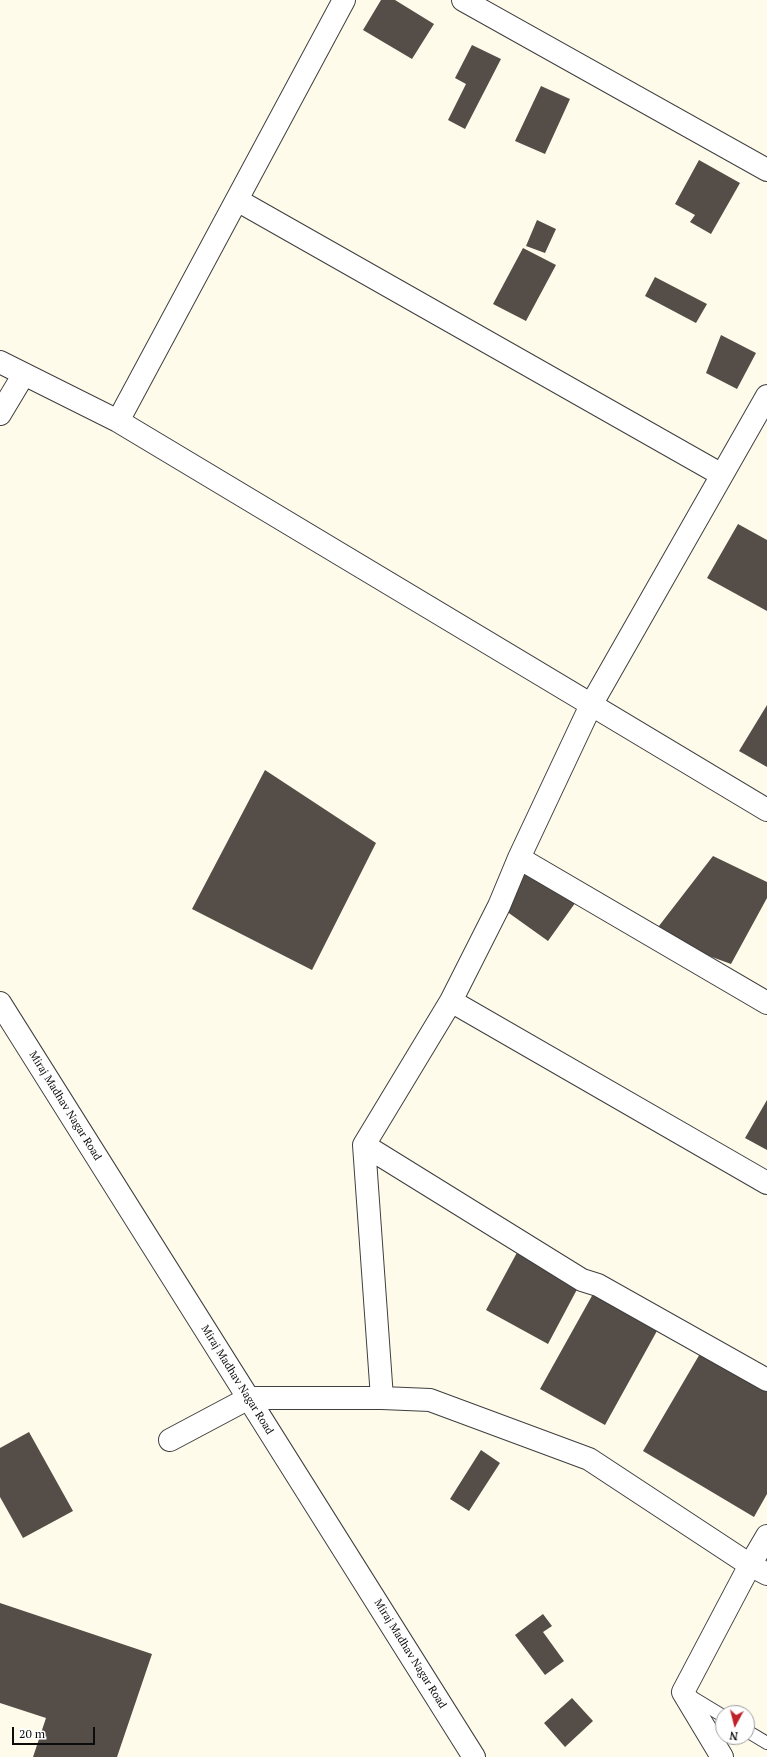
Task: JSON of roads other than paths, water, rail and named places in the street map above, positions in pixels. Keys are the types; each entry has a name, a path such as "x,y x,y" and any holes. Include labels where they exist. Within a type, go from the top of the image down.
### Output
{"street":[{"path":"118,421 344,0"},
{"path":"463,0 767,170"},
{"path":"236,200 722,475"},
{"path":"0,362 118,421 767,810"},
{"path":"0,414 24,374"},
{"path":"382,1398 364,1145 451,1002 499,906 519,858 591,705 767,396"},
{"path":"519,858 767,1003"},
{"path":"451,1002 767,1183"},
{"name":"Miraj Madhav Nagar Road","path":"0,1003 474,1757"},
{"path":"364,1145 582,1280 605,1288 767,1380"},
{"path":"170,1440 249,1398 382,1398 430,1400 590,1459 759,1570"},
{"path":"722,1757 683,1692 759,1570 767,1536"}],"lane":[{"path":"683,1692 715,1711"},
{"path":"755,1736 767,1743"}]}
